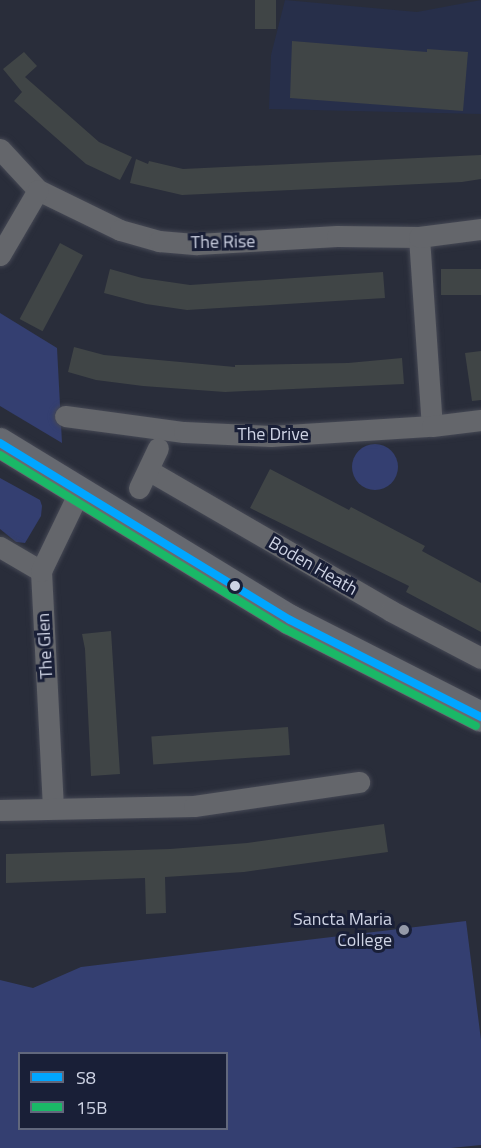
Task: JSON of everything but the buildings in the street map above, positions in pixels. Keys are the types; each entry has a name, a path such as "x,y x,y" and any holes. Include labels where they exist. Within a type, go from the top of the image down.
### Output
{"main road":[{"path":"0,443 290,620 481,717"}],"street":[{"name":"The Rise","path":"0,149 38,190 120,230 159,241 197,244 337,236 419,237 481,230"},
{"path":"0,255 38,190"},
{"path":"419,237 432,426"},
{"name":"The Drive","path":"65,416 184,432 271,436 432,426 481,420"},
{"name":"Boden Heath","path":"158,448 143,479 481,658"},
{"name":"The Glen","path":"53,808 41,571 79,492"},
{"path":"0,547 41,571"},
{"path":"0,810 194,806 359,783"}],"shaded area":[{"path":"285,0 417,12 481,0 481,114 269,109 271,55"},
{"path":"0,313 57,348 62,443 0,406"},
{"path":"375,444 391,451 398,467 391,483 375,490 359,483 352,467 359,451"},
{"path":"0,478 40,500 41,516 25,543 16,542 0,529"},
{"name":"Sancta Maria College","path":"466,921 481,1040 481,1145 451,1148 0,1148 0,980 33,988 81,967"}],"transit line":[{"name":"S8","path":"0,443 290,620 481,717"},
{"name":"15B","path":"0,455 285,629 476,726"}],"place":[{"name":"Sancta Maria College","path":"404,930"}]}
